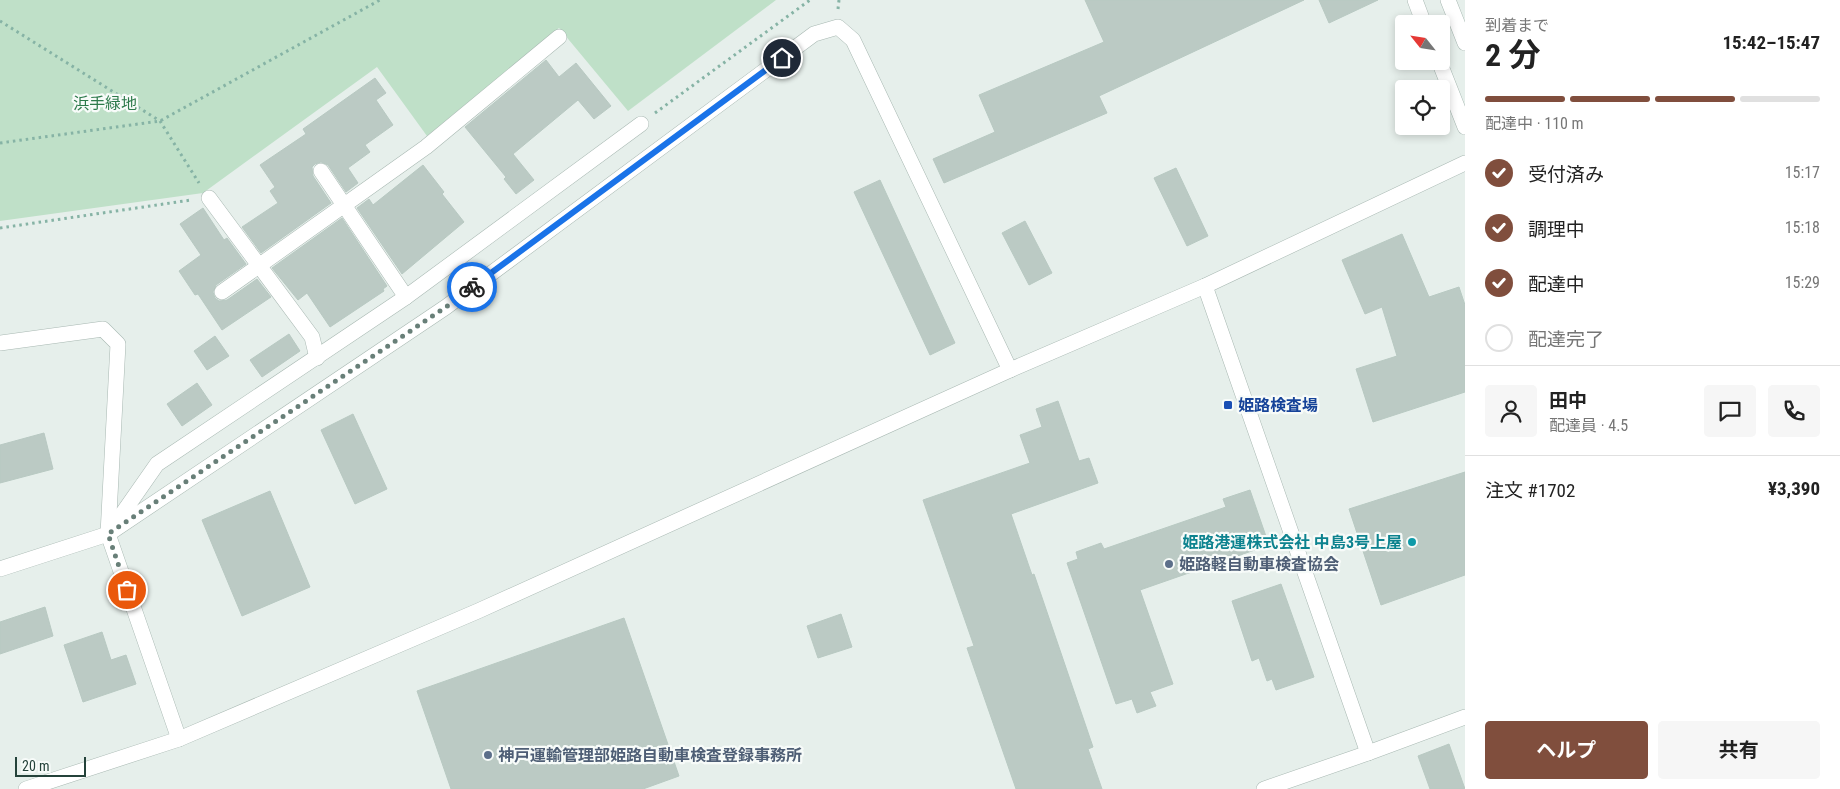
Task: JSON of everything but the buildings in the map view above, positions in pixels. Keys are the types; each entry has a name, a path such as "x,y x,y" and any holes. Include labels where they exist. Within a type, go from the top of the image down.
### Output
{"street":[{"path":"1415,0 1421,15"},
{"path":"1448,0 1465,43"},
{"path":"0,569 108,534 446,307 814,34 838,27 853,40 1010,370"},
{"path":"222,292 426,147 559,37"},
{"path":"1443,70 1465,127"},
{"path":"108,534 157,464 406,297 640,124"},
{"path":"26,789 179,739 478,611 1010,370 1205,286 1465,163"},
{"path":"321,171 406,297"},
{"path":"209,198 312,337 317,358"},
{"path":"1205,286 1368,753"},
{"path":"0,343 103,329 118,344 108,534 179,739"},
{"path":"1264,789 1465,717"}],"path":[{"path":"0,144 160,121 380,0"},
{"path":"640,124 810,0"},
{"path":"0,21 160,121 209,198 0,228"}],"green space":[{"name":"浜手緑地","path":"0,0 776,0 628,111 559,28 427,136 377,67 203,193 0,221"}],"way so far":[{"path":"127,590 108,534 446,307 472,287"}],"place":[{"name":"姫路検査場","path":"1228,405"},
{"name":"姫路港運株式会社 中島3号上屋","path":"1412,542"},
{"name":"姫路軽自動車検査協会","path":"1169,564"},
{"name":"神戸運輸管理部姫路自動車検査登録事務所","path":"488,755"}],"route":[{"path":"472,287 782,58"}]}
